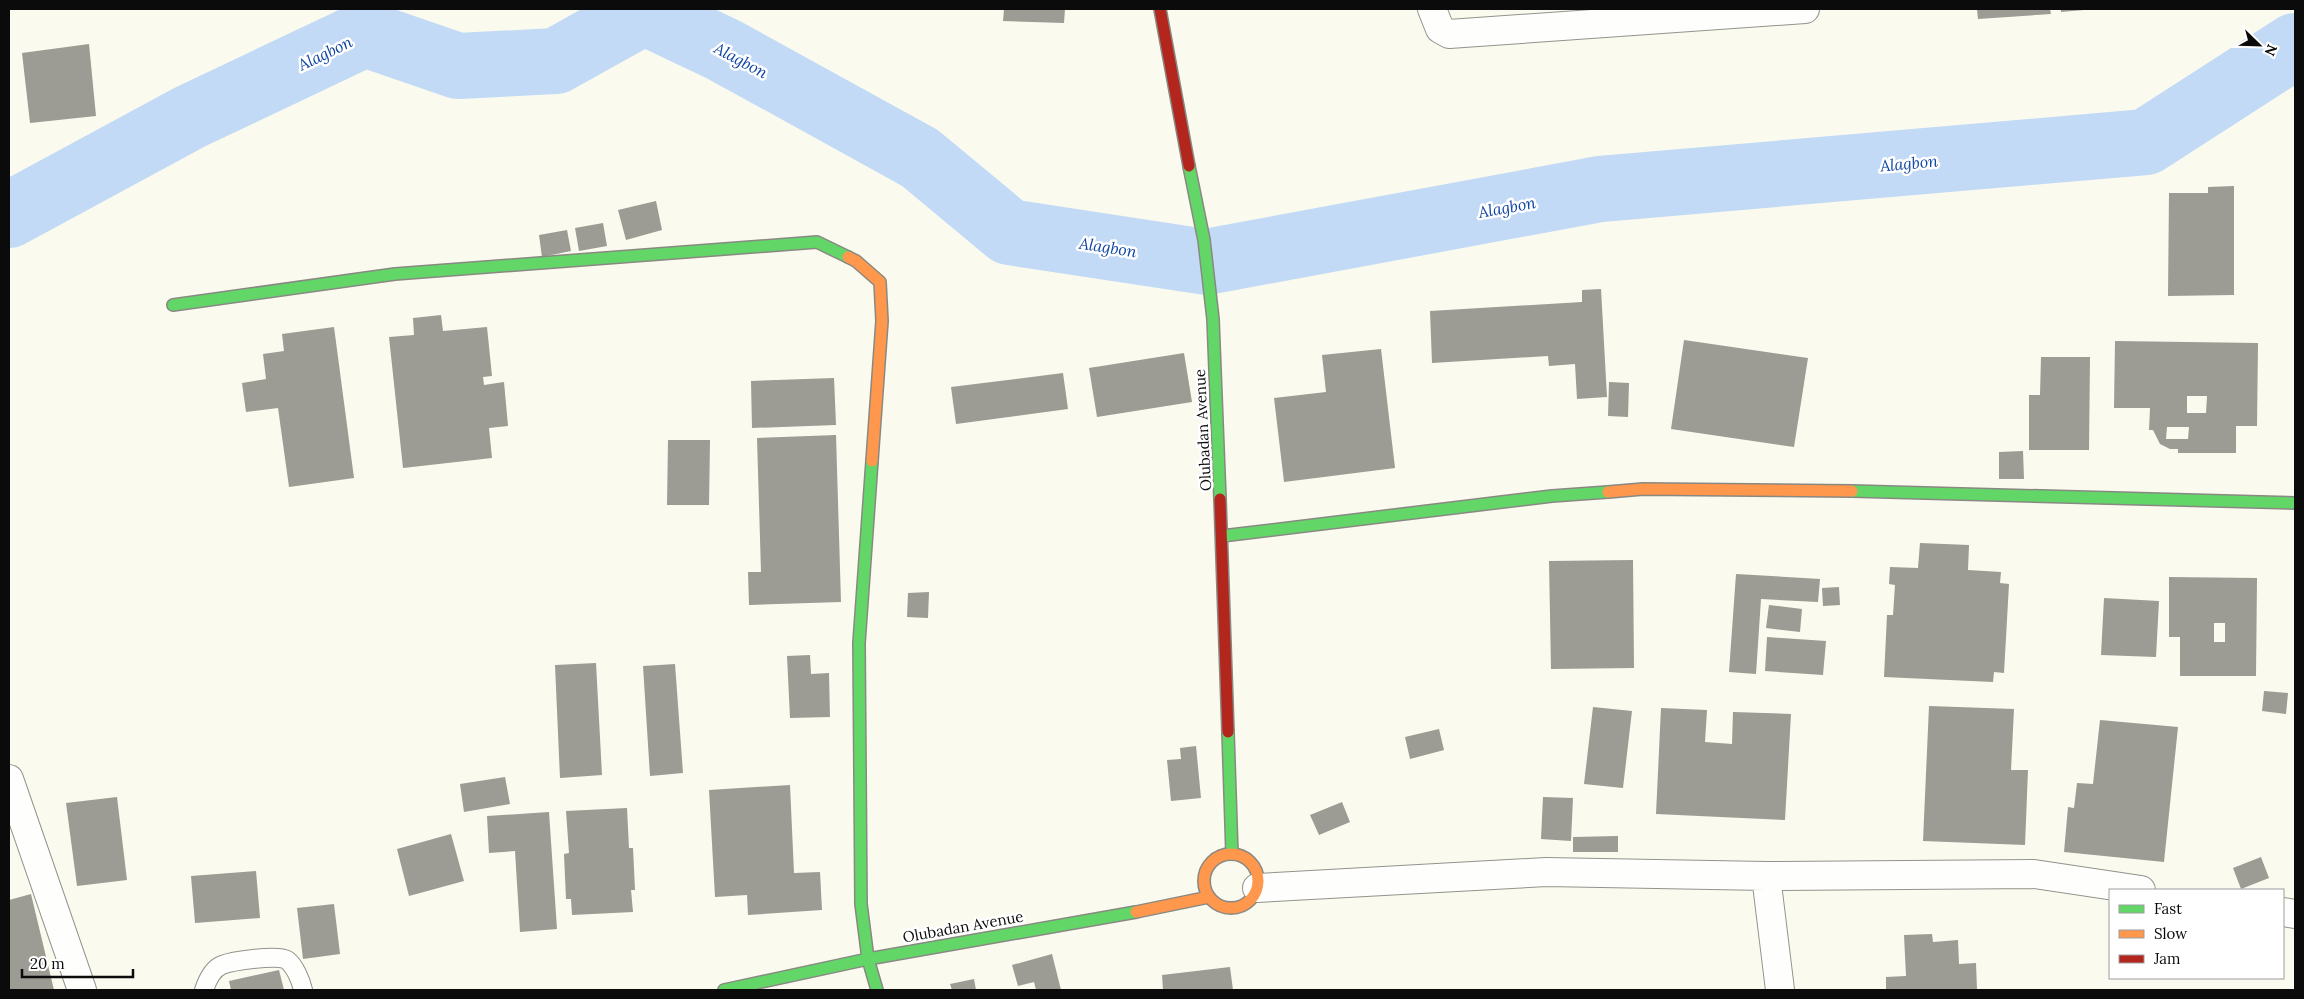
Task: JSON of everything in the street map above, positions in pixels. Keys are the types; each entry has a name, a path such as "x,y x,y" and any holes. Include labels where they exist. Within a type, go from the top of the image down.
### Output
{"street":[{"name":"Olubadan Avenue","path":"1160,9 1204,240 1213,319 1232,854"},
{"path":"1432,9 1440,29 1449,34 1805,9"},
{"path":"173,306 395,274 817,242 856,261 880,282 882,322 859,643 861,904 868,959 877,990"},
{"path":"1222,536 1552,496 1643,489 1884,492 2295,503"},
{"path":"9,779 82,990"},
{"path":"1232,854 1243,856 1253,864 1257,876 1257,888 1252,899 1242,906 1224,907 1218,905 1209,897 1204,886 1204,874 1210,863 1220,856 1232,854"},
{"path":"1257,888 1546,872 1766,876 2034,874 2134,889"},
{"path":"1766,876 1780,990"},
{"name":"Olubadan Avenue","path":"724,990 868,959 1112,917 1209,897"}],"lane":[{"path":"204,990 207,980 221,966 278,956 287,960 304,990"}],"building":[{"path":"1004,9 1065,9 1064,23 1003,21"},
{"path":"1977,9 2050,9 2051,14 1978,19"},
{"path":"2061,9 2083,9 2084,10 2061,12"},
{"path":"89,44 96,116 30,123 22,53"},
{"path":"2234,186 2234,295 2168,296 2169,193 2208,193 2208,187"},
{"path":"656,201 662,230 626,240 618,210"},
{"path":"603,223 607,246 579,251 575,228"},
{"path":"567,230 571,251 542,257 539,235"},
{"path":"1601,289 1607,397 1577,399 1575,364 1549,366 1548,356 1432,363 1430,311 1582,302 1582,290"},
{"path":"441,315 443,331 487,327 492,376 483,377 484,385 504,382 508,426 489,428 492,458 403,468 389,337 414,335 413,318"},
{"path":"334,327 354,478 289,487 278,408 246,412 242,383 266,379 263,354 284,351 282,334"},
{"path":"1684,340 1808,358 1794,447 1671,429"},
{"path":"2115,341 2258,343 2257,426 2236,426 2236,453 2178,453 2178,449 2170,449 2160,444 2153,430 2149,430 2150,408 2114,408","holes":["2187,396 2207,396 2206,413 2187,413","2167,427 2189,427 2188,439 2166,439"]},
{"path":"1381,349 1395,468 1284,482 1274,398 1326,392 1322,355"},
{"path":"1184,353 1192,402 1097,417 1089,368"},
{"path":"2041,357 2090,357 2089,450 2029,450 2029,395 2040,395"},
{"path":"1063,373 1068,409 956,424 951,387"},
{"path":"834,378 836,425 752,428 751,381"},
{"path":"1609,382 1629,383 1628,417 1608,416"},
{"path":"836,435 841,602 749,605 748,572 761,572 757,438"},
{"path":"668,440 710,440 709,505 667,505"},
{"path":"2023,451 2024,479 1999,479 1999,452"},
{"path":"1920,543 1969,545 1968,570 2001,572 2000,583 2009,584 2004,673 1994,672 1993,682 1884,677 1887,615 1893,615 1895,585 1889,584 1890,567 1918,568"},
{"path":"1633,560 1634,668 1551,669 1549,561"},
{"path":"1736,574 1820,579 1818,602 1761,599 1756,674 1729,672"},
{"path":"2169,577 2257,578 2256,676 2180,676 2180,637 2169,637","holes":["2214,623 2225,623 2225,642 2214,642"]},
{"path":"1839,587 1840,605 1823,606 1822,588"},
{"path":"929,592 928,618 907,617 908,593"},
{"path":"2104,598 2159,601 2156,657 2101,655"},
{"path":"1769,605 1802,609 1800,632 1766,628"},
{"path":"1767,637 1826,641 1823,675 1765,671"},
{"path":"810,655 811,674 829,673 830,717 790,718 787,656"},
{"path":"596,663 602,775 560,778 555,665"},
{"path":"675,664 683,773 650,776 643,666"},
{"path":"2264,691 2288,693 2286,714 2262,711"},
{"path":"1929,706 2014,709 2011,770 2028,770 2025,845 1923,841"},
{"path":"1593,707 1632,711 1623,788 1584,784"},
{"path":"1661,708 1707,710 1705,742 1732,744 1733,712 1791,714 1785,820 1656,814"},
{"path":"2100,720 2178,727 2164,862 2064,852 2068,807 2074,808 2077,783 2093,784"},
{"path":"1439,729 1444,750 1410,759 1405,737"},
{"path":"1196,746 1201,798 1171,801 1167,760 1181,759 1180,748"},
{"path":"505,777 510,804 464,812 460,784"},
{"path":"790,785 794,873 820,872 822,910 748,915 747,895 715,897 709,790"},
{"path":"117,797 127,880 77,886 66,803"},
{"path":"1543,797 1573,798 1571,841 1541,839"},
{"path":"1342,802 1350,822 1319,835 1310,815"},
{"path":"627,808 629,848 633,848 635,890 631,890 633,912 572,915 571,899 566,899 564,854 569,853 566,811"},
{"path":"549,812 557,929 520,932 515,851 489,853 487,816"},
{"path":"451,834 464,881 409,896 397,849"},
{"path":"1618,836 1618,852 1573,852 1573,837"},
{"path":"2261,857 2269,878 2241,889 2233,868"},
{"path":"256,871 260,918 195,923 191,876"},
{"path":"31,894 54,990 9,990 9,900"},
{"path":"334,904 340,954 303,959 297,908"},
{"path":"1932,934 1933,942 1958,940 1959,964 1976,963 1977,990 1886,990 1886,977 1906,976 1904,935"},
{"path":"1052,954 1061,990 1036,990 1034,982 1018,986 1012,965"},
{"path":"1230,967 1233,990 1163,990 1162,975"},
{"path":"279,970 284,990 231,990 229,981"},
{"path":"974,979 976,990 952,990 950,984"}],"waterway":[{"path":"347,9 365,34"},
{"name":"Alagbon","path":"9,215 190,117 365,34 458,66 556,61 644,12 724,50 920,158 1009,232 1206,262 1600,189 2146,142 2295,46"}],"traffic: fast":[{"path":"1189,166 1204,240 1213,319 1220,499"},
{"path":"173,305 395,274 817,242 848,257"},
{"path":"872,461 859,643 861,904 868,959 877,990"},
{"path":"1852,491 2295,503"},
{"path":"1222,536 1552,496 1608,492"},
{"path":"1228,732 1232,854"},
{"path":"724,990 868,959 1136,912"}],"traffic: slow":[{"path":"848,257 856,261 880,282 882,321 872,461"},
{"path":"1608,492 1643,489 1852,491"},
{"path":"1231,854 1241,856 1250,862 1256,871 1258,881 1256,891 1250,900 1241,906 1231,908 1221,906 1212,900 1206,891 1204,881 1206,871 1212,862 1221,856 1231,854"},
{"path":"1136,912 1209,897"}],"traffic: jam":[{"path":"1160,9 1189,166"},
{"path":"1220,499 1228,732"}]}
